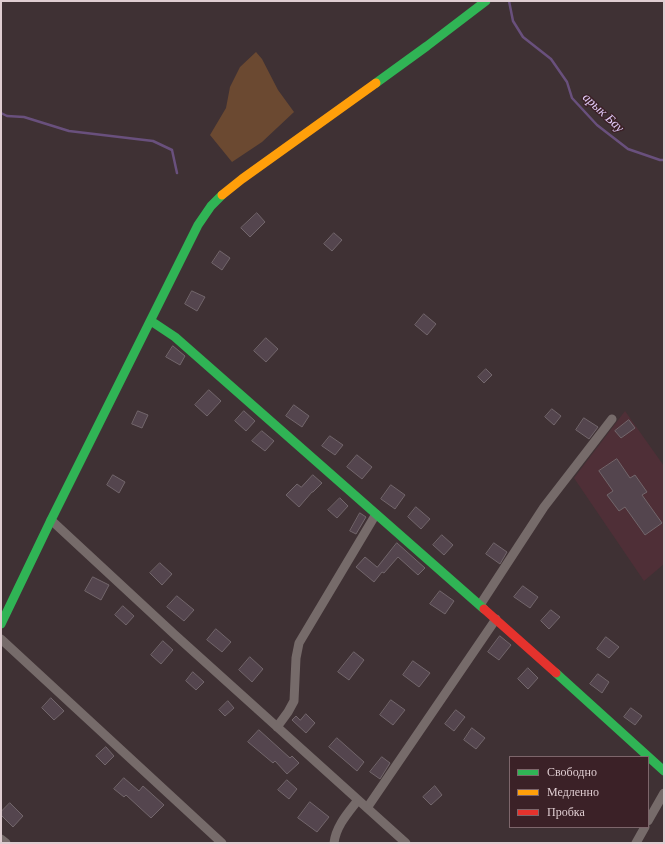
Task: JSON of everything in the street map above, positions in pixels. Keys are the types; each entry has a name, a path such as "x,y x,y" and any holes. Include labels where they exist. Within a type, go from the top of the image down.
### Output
{"main road":[{"path":"1,624 51,520 198,226 211,206 242,179 427,46 486,1"},
{"path":"151,321 175,337 496,619 647,756"},
{"path":"649,757 664,771"}],"street":[{"path":"480,605 544,507 612,419"},
{"path":"277,727 294,701 296,658 300,643 376,514"},
{"path":"51,520 168,629 406,843"},
{"path":"367,808 496,619"},
{"path":"1,639 222,843"},
{"path":"649,819 664,793"},
{"path":"334,843 335,835 342,820 358,800"},
{"path":"636,843 644,828"},
{"path":"1,839 6,843"}],"shaded area":[{"path":"256,52 262,59 278,90 294,112 262,142 232,162 210,135 226,108 230,87 240,67"},
{"path":"625,411 664,466 664,564 644,581 574,478"}],"building":[{"path":"257,213 265,222 250,237 241,228"},
{"path":"334,233 342,240 332,251 324,244"},
{"path":"220,251 230,258 222,270 212,263"},
{"path":"192,291 205,297 197,311 185,304"},
{"path":"424,314 436,324 427,335 415,325"},
{"path":"266,338 278,349 266,362 254,351"},
{"path":"173,346 185,356 180,365 166,357"},
{"path":"486,369 492,375 484,383 478,377"},
{"path":"209,390 221,401 207,416 195,405"},
{"path":"294,405 309,416 302,427 286,416"},
{"path":"552,409 561,416 554,425 545,417"},
{"path":"138,411 148,415 142,428 132,424"},
{"path":"244,411 255,421 246,431 235,421"},
{"path":"584,418 598,427 589,439 576,430"},
{"path":"629,420 635,428 621,438 615,431"},
{"path":"262,431 274,441 265,451 252,441"},
{"path":"330,436 343,445 335,455 322,446"},
{"path":"357,455 372,467 362,479 347,467"},
{"path":"617,459 630,478 635,475 647,492 642,495 662,523 645,535 625,507 619,511 607,495 613,491 599,471"},
{"path":"113,475 125,482 119,493 107,485"},
{"path":"313,475 322,483 299,507 286,495 297,484 301,487"},
{"path":"391,485 405,495 395,509 381,499"},
{"path":"340,498 348,506 337,518 328,510"},
{"path":"416,507 430,519 421,529 408,517"},
{"path":"360,513 366,517 356,534 350,531"},
{"path":"442,535 453,545 444,555 433,545"},
{"path":"397,543 425,568 418,575 398,557 374,582 356,567 365,557 377,567"},
{"path":"494,543 507,552 500,564 486,554"},
{"path":"160,563 172,574 162,585 150,573"},
{"path":"93,577 109,585 101,600 85,591"},
{"path":"523,586 538,597 530,608 514,597"},
{"path":"440,591 454,601 445,614 430,604"},
{"path":"177,596 194,610 184,621 167,607"},
{"path":"123,606 134,616 126,625 115,615"},
{"path":"551,610 560,617 549,629 541,621"},
{"path":"216,629 231,642 222,652 207,640"},
{"path":"500,636 511,645 499,660 488,652"},
{"path":"606,637 619,647 609,658 597,649"},
{"path":"163,641 173,650 161,664 151,655"},
{"path":"354,652 364,660 349,680 338,672"},
{"path":"250,657 263,669 252,682 239,670"},
{"path":"413,661 430,673 419,687 403,675"},
{"path":"528,668 538,678 528,689 518,679"},
{"path":"193,672 204,682 196,690 186,681"},
{"path":"598,674 609,682 602,693 590,684"},
{"path":"51,698 64,711 54,720 42,708"},
{"path":"391,700 405,710 393,725 380,715"},
{"path":"228,701 234,708 225,716 219,710"},
{"path":"631,708 642,716 635,725 624,717"},
{"path":"456,710 465,717 454,731 445,724"},
{"path":"306,714 315,723 306,733 292,720 296,716 300,720"},
{"path":"472,728 485,738 476,749 464,740"},
{"path":"259,730 290,758 292,756 299,763 287,774 275,761 273,763 248,742"},
{"path":"337,738 364,762 357,771 329,747"},
{"path":"106,747 114,756 105,765 96,756"},
{"path":"382,757 390,763 380,779 370,772"},
{"path":"124,778 139,791 143,786 164,805 151,818 126,795 124,797 114,789"},
{"path":"287,780 297,789 289,799 278,790"},
{"path":"435,786 442,795 431,805 423,797"},
{"path":"310,802 329,817 317,832 298,818"},
{"path":"10,803 23,816 13,827 1,815 1,812"}],"waterway":[{"name":"арык Бау","path":"509,1 513,21 523,37 551,59 567,82 572,98 597,125 628,149 664,160"},
{"path":"1,113 7,116 24,117 69,131 153,141 172,150 177,173"}],"traffic: fast":[{"path":"376,83 486,1"},
{"path":"1,624 51,520 198,225 211,206 222,195"},
{"path":"151,321 175,337 484,609"},
{"path":"556,673 647,756"},
{"path":"649,757 664,771"}],"traffic: slow":[{"path":"222,195 376,83"}],"traffic: jam":[{"path":"484,609 556,673"}]}
